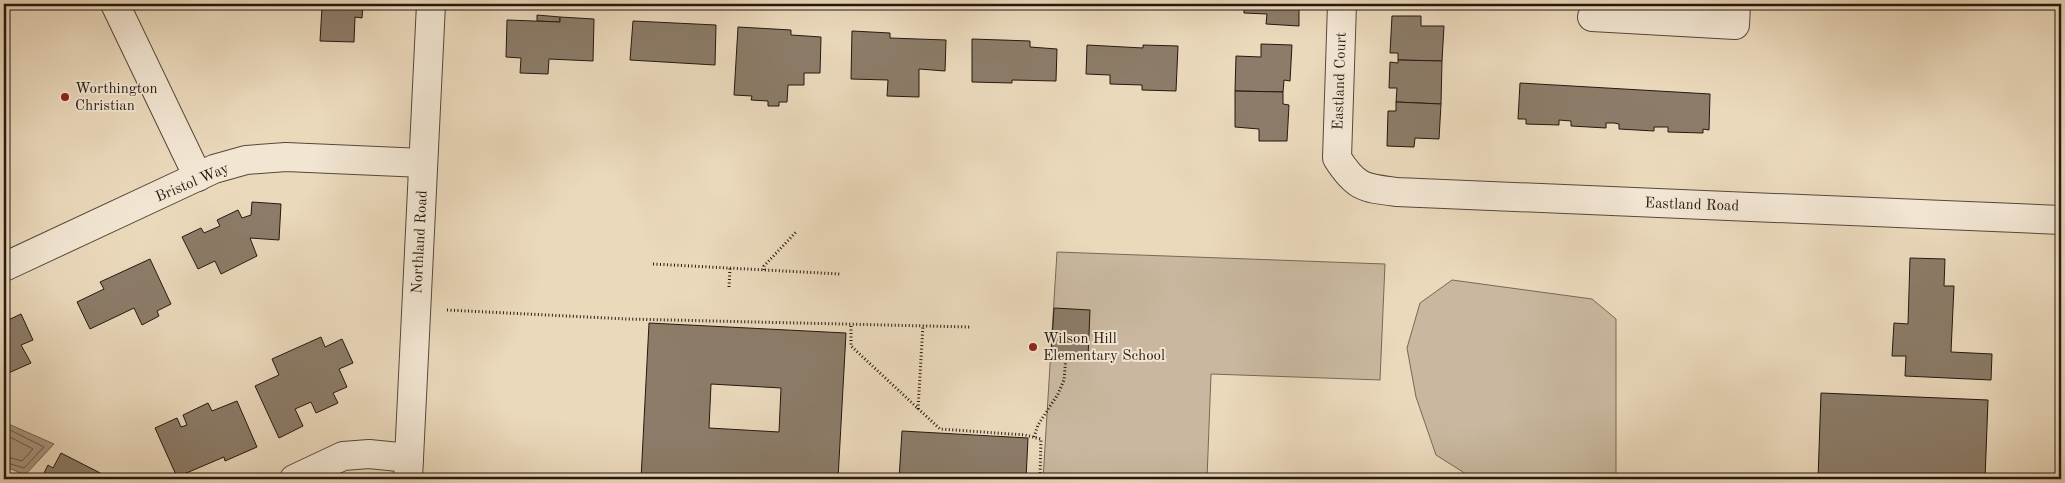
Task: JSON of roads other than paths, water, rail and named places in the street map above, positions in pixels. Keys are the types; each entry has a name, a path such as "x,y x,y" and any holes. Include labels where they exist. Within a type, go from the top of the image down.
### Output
{"street":[{"path":"115,4 198,177"},
{"name":"Northland Road","path":"408,468 431,4"},
{"name":"Eastland Court","path":"1337,158 1342,4"},
{"path":"1592,17 1735,25 1736,4"},
{"name":"Bristol Way","path":"4,267 198,177 246,160 286,157 423,163"},
{"name":"Eastland Road","path":"1337,158 1347,174 1366,189 1398,192 2061,220"},
{"path":"294,479 343,456 369,454 408,468"}],"water":[{"path":"4,422 54,444 25,475 4,466"}],"place":[{"name":"Worthington Christian","path":"65,97"},
{"name":"Wilson Hill Elementary School","path":"1033,347"}]}
